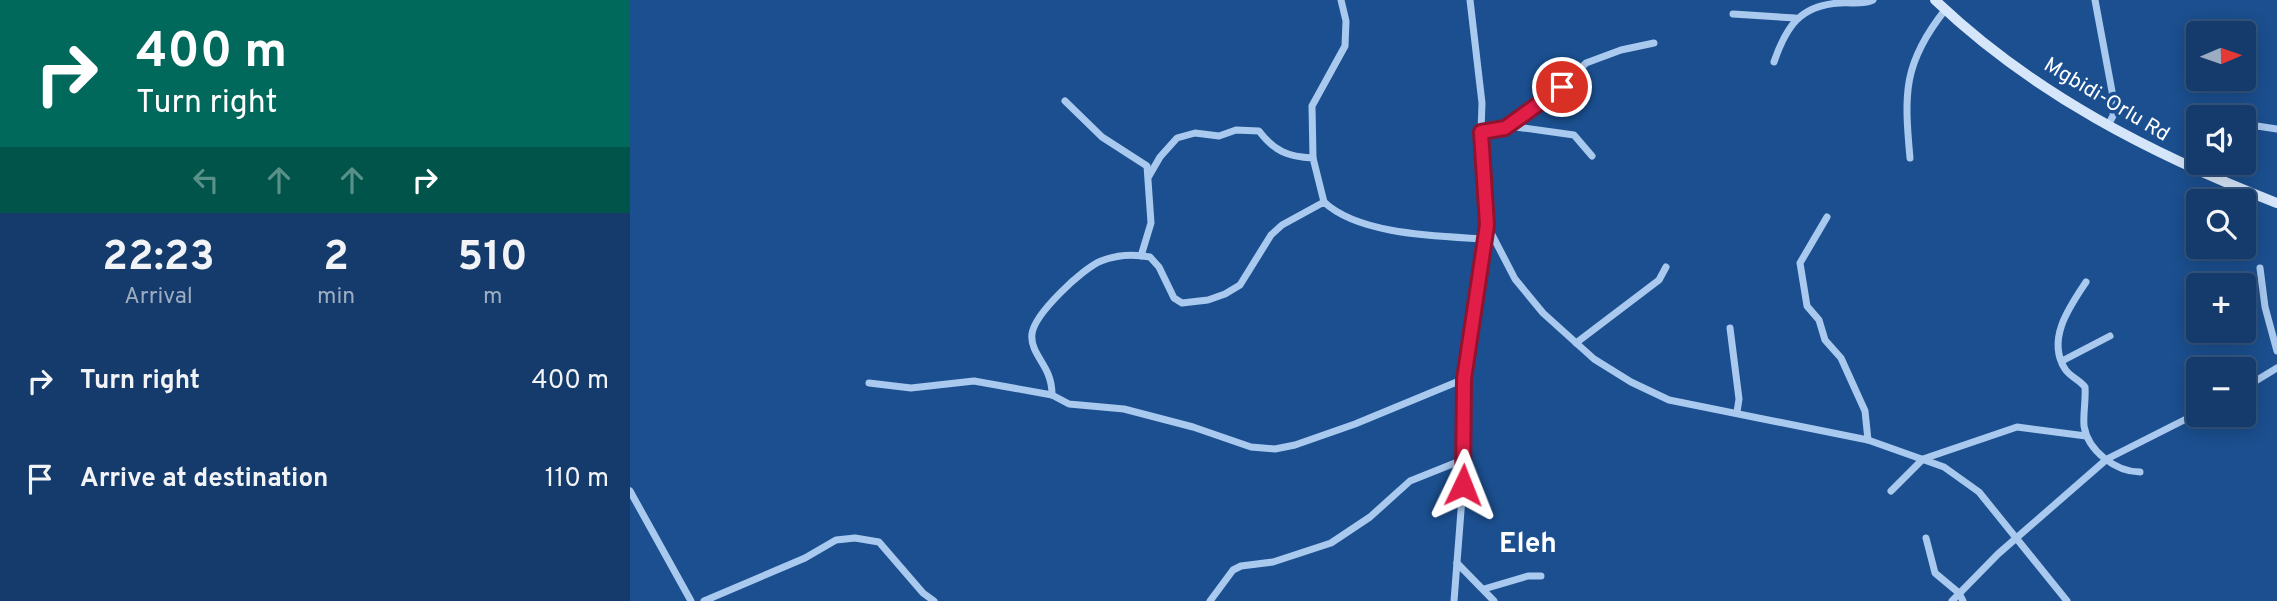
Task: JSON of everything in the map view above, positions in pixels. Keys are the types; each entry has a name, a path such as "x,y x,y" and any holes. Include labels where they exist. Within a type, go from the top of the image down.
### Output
{"main road":[{"name":"Mgbidi-Orlu Rd","path":"1935,0 1997,55 2108,125 2175,162 2277,203"}],"street":[{"path":"1341,0 1346,21 1345,46 1312,107 1313,159 1324,202 1332,210 1367,225 1485,239"},
{"path":"1454,601 1465,459 1462,400 1487,225 1481,132 1482,103 1469,0"},
{"path":"1733,14 1795,18 1817,7 1838,2 1865,3 1873,0"},
{"path":"2095,0 2114,102 2113,116 2108,125"},
{"path":"1910,158 1906,100 1912,67 1923,38 1945,9"},
{"path":"1774,62 1795,18"},
{"path":"1508,126 1562,87 1586,62 1621,50 1654,43"},
{"path":"1065,102 1102,137 1143,161 1149,176 1151,223 1141,256"},
{"path":"1481,132 1508,126 1574,135 1592,156"},
{"path":"2256,126 2277,129"},
{"path":"1149,176 1160,157 1177,138 1195,133 1219,136 1236,130 1259,131 1272,148 1293,158 1313,159"},
{"path":"2223,175 2224,182"},
{"path":"1052,395 1047,371 1032,343 1033,329 1038,320 1086,269 1103,260 1150,257 1159,267 1174,298 1182,303 1208,300 1226,294 1240,285 1271,235 1282,225 1324,202"},
{"path":"1827,217 1800,263 1807,306 1819,320 1825,340 1840,358 1865,411 1868,440"},
{"path":"1487,225 1515,279 1543,313 1594,359 1631,382 1669,400 1868,440 1944,467 1979,492 2067,601"},
{"path":"1576,343 1652,286 1666,267"},
{"path":"2260,268 2265,307 2277,351"},
{"path":"2086,282 2061,327 2058,339 2062,361 2067,372 2085,387 2086,436 2120,469 2140,472"},
{"path":"1730,328 1740,399 1737,412"},
{"path":"2062,361 2110,337"},
{"path":"2256,380 2277,368"},
{"path":"869,383 911,388 974,381 1052,395 1069,404 1124,409 1193,427 1251,447 1275,449 1295,445 1355,424 1464,379"},
{"path":"1952,601 1961,597 1998,554 2107,459 2186,420"},
{"path":"1891,491 1923,459 2017,427 2086,436"},
{"path":"1210,601 1233,570 1241,566 1273,562 1331,543 1370,517 1410,481 1465,459"},
{"path":"630,491 691,601"},
{"path":"704,601 805,558 836,540 855,538 879,542 923,593 934,601"},
{"path":"1926,538 1935,573 1961,597"},
{"path":"1457,562 1494,601"},
{"path":"1484,589 1528,576 1541,576"}],"district":[{"name":"Eleh","path":"1528,542"}],"route":[{"path":"1463,485 1465,459 1462,400 1487,225 1481,132 1505,128 1562,87"}]}
